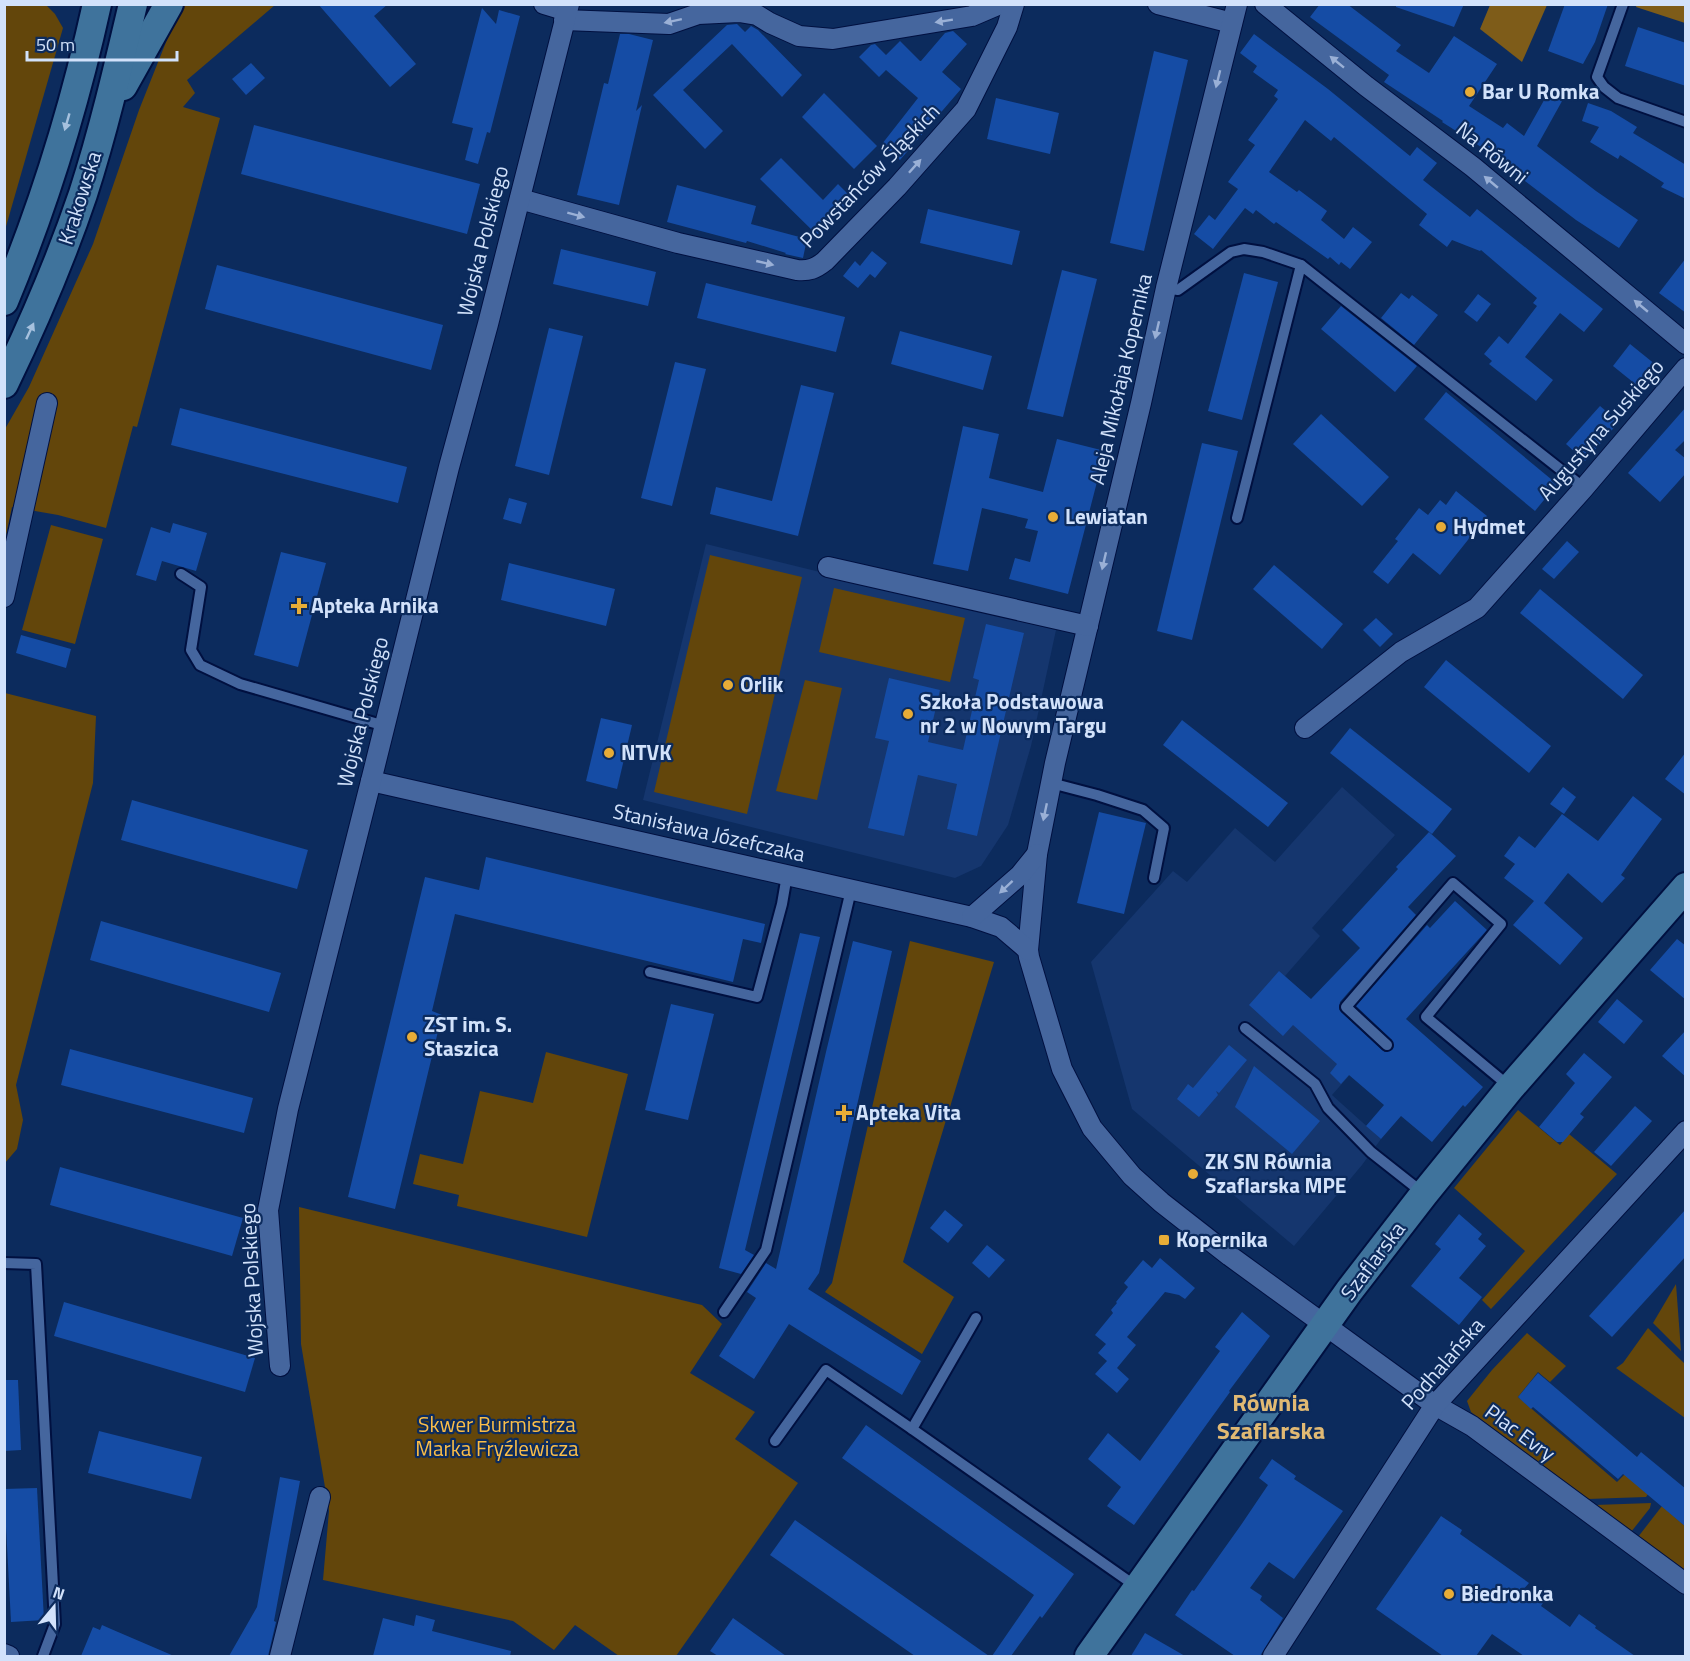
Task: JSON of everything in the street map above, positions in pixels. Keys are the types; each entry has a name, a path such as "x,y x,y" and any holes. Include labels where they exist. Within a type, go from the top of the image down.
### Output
{"street":[{"path":"83,66 84,4"},
{"name":"Krakowska","path":"4,301 45,195 83,66 97,4"},
{"name":"Krakowska","path":"4,384 34,320 83,194 106,116 133,4"},
{"path":"106,116 168,4"},
{"path":"544,4 567,12 669,24 697,10 739,12 757,15 799,36 833,39 972,16 1000,4"},
{"name":"Powstańców Śląskich","path":"520,199 678,243 797,270 815,269 897,187 966,109 1007,27 1014,4"},
{"path":"1158,4 1235,14"},
{"name":"Na Równi","path":"1265,4 1366,86 1473,167 1686,344"},
{"name":"Wojska Polskiego","path":"280,1366 268,1210 288,1109 449,467 567,12"},
{"name":"Aleja Mikołaja Kopernika","path":"1235,14 1167,288 1051,783 1037,854 1028,951 1062,1068 1092,1128 1132,1176 1161,1202 1230,1256 1325,1324"},
{"name":"Augustyna Suskiego","path":"1305,728 1401,652 1478,608 1686,368"},
{"path":"4,597 47,403"},
{"path":"828,567 1088,626"},
{"name":"Stanisława Józefczaka","path":"371,781 972,917 1001,927 1028,951"},
{"path":"972,917 1020,875 1037,854"},
{"name":"Szaflarska","path":"1089,1656 1325,1324 1424,1194 1510,1088 1686,887"},
{"name":"Podhalańska","path":"1273,1656 1435,1405 1686,1131"},
{"name":"Plac Evry","path":"1325,1324 1435,1405 1472,1426 1686,1584"},
{"path":"280,1656 320,1497"},
{"path":"4,1654 9,1656"}],"lane":[{"path":"1623,4 1598,77 1604,87 1618,98 1686,122"},
{"path":"1167,288 1178,290 1231,252 1244,249 1263,252 1301,265 1584,488"},
{"path":"1237,518 1301,265"},
{"path":"181,574 201,587 191,650 200,665 240,684 385,726"},
{"path":"1051,783 1143,810 1164,828 1154,878"},
{"path":"650,972 757,997 782,904 787,875"},
{"path":"1387,1045 1346,1006 1453,883 1502,924 1426,1017 1510,1088"},
{"path":"723,1312 766,1250 851,890"},
{"path":"1245,1028 1315,1084 1328,1108 1371,1152 1424,1194"},
{"path":"4,1263 36,1264 55,1624 44,1656"},
{"path":"912,1429 976,1318"},
{"path":"775,1441 826,1370 1137,1587"}],"shaded area":[{"path":"1637,4 1685,5 1685,23 1636,7"},
{"path":"1490,5 1547,5 1522,62 1480,29"},
{"path":"706,544 1056,630 1031,746 1008,825 981,866 955,878 643,800"},
{"path":"1342,787 1395,835 1312,928 1320,936 1285,976 1370,1052 1332,1095 1381,1139 1294,1246 1132,1109 1091,962 1173,871 1187,882 1235,828 1275,862"}],"green space":[{"path":"5,4 46,5 55,14 63,28 5,230"},
{"path":"184,5 275,5 187,80 195,93 183,107 220,118 137,427 133,426 106,528 58,515 12,507 5,540 5,429 29,387 93,244 139,110 172,27"},
{"path":"51,525 103,539 75,644 22,630"},
{"name":"Orlik","path":"710,555 802,577 747,814 654,792"},
{"path":"834,588 965,618 950,682 819,652"},
{"path":"805,680 842,688 817,800 776,791"},
{"path":"5,693 96,716 93,783 16,1085 23,1120 17,1149 5,1163"},
{"path":"910,941 994,962 903,1262 954,1297 922,1354 825,1292 832,1283"},
{"path":"546,1052 628,1074 587,1237 457,1206 459,1195 413,1184 420,1154 463,1164 480,1091 533,1103"},
{"path":"1518,1110 1560,1145 1569,1134 1617,1174 1491,1309 1482,1300 1525,1251 1454,1188"},
{"name":"Skwer Burmistrza Marka Fryźlewicza","path":"299,1207 702,1305 722,1324 690,1373 755,1412 735,1439 798,1483 676,1656 619,1656 575,1625 554,1650 513,1621 323,1580 329,1511 301,1344"},
{"path":"1676,1284 1681,1351 1653,1323"},
{"path":"1648,1328 1685,1364 1685,1418 1616,1368 1623,1363"},
{"path":"1527,1333 1566,1366 1550,1382 1538,1372 1518,1397 1617,1482 1625,1474 1648,1494 1646,1497 1588,1499 1471,1412 1467,1401"},
{"path":"1651,1503 1650,1508 1631,1532 1595,1505"},
{"path":"1662,1506 1685,1526 1685,1572 1638,1537"}],"building":[{"path":"318,4 388,4 374,16 416,64 390,87"},
{"path":"1320,4 1347,4 1401,45 1396,51 1429,73 1454,36 1497,64 1469,106 1503,128 1507,123 1524,136 1552,86 1566,94 1537,146 1638,220 1619,248 1576,220 1465,135 1384,82 1389,75 1310,17"},
{"path":"1396,4 1464,4 1454,27 1396,7"},
{"path":"1565,4 1608,4 1595,42 1583,64 1548,51"},
{"path":"482,8 496,24 499,10 520,16 490,133 487,132 478,164 465,160 473,128 452,123"},
{"path":"737,24 745,32 751,26 758,30 802,75 782,97 732,44 683,90 723,131 705,149 653,95 727,25"},
{"path":"1638,27 1686,43 1686,86 1625,66"},
{"path":"953,31 967,44 942,72 961,89 900,160 882,144 918,98 886,70 879,77 859,57 875,44 886,55 900,41 921,61 945,33"},
{"path":"620,34 653,40 636,111 642,105 619,205 577,195 604,83 608,84"},
{"path":"1254,34 1328,89 1410,156 1417,147 1437,163 1423,180 1470,217 1477,209 1603,309 1584,332 1560,313 1525,357 1553,380 1536,401 1489,364 1492,361 1484,354 1499,336 1508,344 1537,306 1533,303 1537,298 1481,250 1452,240 1447,247 1419,225 1427,214 1334,137 1331,141 1305,120 1269,172 1297,192 1299,190 1327,211 1321,220 1344,239 1353,227 1372,242 1350,269 1341,262 1339,265 1330,257 1328,259 1256,210 1253,214 1245,208 1213,249 1194,234 1209,215 1215,220 1238,189 1228,182 1255,145 1248,140 1278,99 1274,96 1278,90 1253,72 1257,66 1240,53"},
{"path":"1154,51 1188,60 1144,251 1110,243"},
{"path":"251,63 265,78 246,95 232,79"},
{"path":"824,93 877,146 854,169 802,117"},
{"path":"996,98 1059,113 1050,154 987,139"},
{"path":"1588,103 1611,111 1637,127 1633,133 1686,165 1686,199 1661,187 1664,183 1620,155 1618,159 1590,142 1599,127 1582,121"},
{"path":"254,125 480,184 467,234 241,174"},
{"path":"781,158 823,200 838,184 853,199 817,235 760,179"},
{"path":"677,185 756,206 751,224 807,239 803,258 747,241 746,243 667,222"},
{"path":"928,209 1020,231 1012,265 920,243"},
{"path":"561,249 656,272 648,306 553,284"},
{"path":"872,251 887,263 875,278 870,274 858,288 843,276 855,261 860,266"},
{"path":"1686,258 1686,313 1659,293"},
{"path":"217,265 443,325 431,370 205,309"},
{"path":"1062,270 1097,279 1063,417 1027,409"},
{"path":"1244,273 1278,282 1242,420 1208,411"},
{"path":"706,283 845,317 836,352 697,318"},
{"path":"1401,293 1409,299 1412,295 1438,315 1414,345 1381,318"},
{"path":"1478,294 1491,304 1477,322 1464,312"},
{"path":"1341,306 1417,366 1395,392 1321,329"},
{"path":"549,328 583,336 549,475 515,466"},
{"path":"900,331 992,356 983,390 891,364"},
{"path":"1630,344 1656,365 1639,387 1613,366"},
{"path":"675,362 706,369 672,506 641,498"},
{"path":"801,385 834,393 798,536 710,514 716,487 772,501"},
{"path":"1446,392 1557,484 1535,511 1424,419"},
{"path":"1600,406 1619,422 1585,461 1566,444"},
{"path":"1686,407 1686,439 1675,450 1686,459 1686,473 1660,502 1628,473"},
{"path":"180,408 407,467 398,503 171,445"},
{"path":"1321,414 1389,477 1362,506 1293,444"},
{"path":"963,426 999,434 989,478 1043,492 1057,439 1105,451 1068,594 1009,579 1015,558 1030,562 1038,531 1025,528 1028,519 982,508 968,571 933,564"},
{"path":"1202,443 1238,451 1192,640 1157,631"},
{"name":"Hydmet","path":"1456,491 1487,516 1440,575 1413,553 1388,584 1373,572 1398,541 1395,539 1419,508 1428,515 1440,500 1446,505"},
{"path":"509,498 527,503 521,524 503,519"},
{"path":"173,523 207,533 196,571 162,561 156,581 136,575 151,527 170,533"},
{"path":"1567,541 1579,552 1554,579 1542,569"},
{"path":"281,552 326,563 298,667 254,655"},
{"path":"509,563 615,589 606,626 501,600"},
{"path":"1274,565 1343,624 1322,649 1253,589"},
{"path":"1540,589 1643,675 1623,699 1520,613"},
{"path":"1376,618 1393,634 1380,647 1363,630"},
{"name":"Szkoła Podstawowa nr 2 w Nowym Targu","path":"986,624 1024,633 977,836 947,829 957,784 918,775 904,836 868,828 889,741 875,738 889,678 940,690 928,742 963,750 979,680 973,678"},
{"path":"21,635 71,649 66,668 16,653"},
{"path":"1446,660 1551,746 1529,773 1424,687"},
{"name":"NTVK","path":"601,718 632,725 617,789 586,781"},
{"path":"1182,720 1288,803 1268,827 1163,745"},
{"path":"1350,728 1452,809 1432,834 1330,753"},
{"path":"1686,752 1686,795 1665,779"},
{"path":"1563,787 1576,797 1564,814 1550,804"},
{"path":"1633,796 1662,819 1621,875 1625,878 1602,903 1568,873 1544,903 1583,938 1560,965 1513,925 1534,901 1504,878 1515,864 1504,856 1519,836 1535,848 1562,814 1598,841"},
{"path":"132,800 308,850 297,889 121,840"},
{"path":"1099,812 1146,823 1124,914 1077,903"},
{"path":"1429,832 1456,856 1408,907 1416,915 1340,1002 1339,1009 1382,1050 1386,1052 1392,1050 1394,1046 1392,1040 1356,1006 1427,925 1430,928 1455,901 1487,930 1406,1019 1483,1087 1465,1107 1463,1105 1432,1142 1401,1116 1381,1139 1366,1126 1384,1105 1349,1075 1341,1084 1330,1073 1337,1064 1293,1025 1283,1036 1249,1005 1279,971 1311,999 1360,948 1342,930"},
{"name":"ZST im. S. Staszica","path":"486,857 765,924 761,943 743,939 733,982 455,914 432,1011 442,1015 395,1209 348,1197 425,877 479,890"},
{"path":"101,921 281,973 269,1012 90,960"},
{"path":"800,933 820,937 745,1250 754,1255 741,1274 719,1268"},
{"path":"1677,939 1686,946 1686,1000 1650,970"},
{"path":"853,941 892,951 819,1273 808,1289 921,1361 902,1395 789,1324 754,1379 719,1356 756,1298 747,1292 766,1263 776,1269"},
{"path":"1617,999 1643,1021 1624,1044 1598,1022"},
{"path":"671,1004 714,1014 688,1120 645,1110"},
{"path":"1686,1030 1686,1077 1662,1056"},
{"path":"1229,1045 1247,1060 1219,1093 1216,1091 1218,1095 1199,1117 1177,1099 1188,1084 1193,1088"},
{"path":"70,1049 253,1098 244,1133 61,1085"},
{"path":"1584,1053 1612,1077 1580,1114 1584,1117 1563,1142 1557,1142 1539,1127 1575,1083 1566,1074"},
{"path":"1254,1066 1320,1121 1292,1154 1235,1107"},
{"path":"1635,1106 1652,1121 1611,1166 1594,1152"},
{"path":"60,1167 243,1218 232,1256 50,1205"},
{"path":"1686,1209 1686,1256 1612,1337 1589,1316"},
{"path":"945,1210 963,1225 948,1243 930,1228"},
{"path":"1459,1214 1482,1234 1478,1239 1486,1246 1459,1278 1482,1297 1459,1325 1411,1286 1441,1249 1435,1244"},
{"path":"987,1245 1005,1260 989,1278 972,1263"},
{"path":"1160,1258 1195,1288 1185,1299 1165,1292 1127,1337 1136,1345 1117,1368 1129,1379 1117,1393 1095,1374 1107,1361 1098,1353 1106,1344 1095,1335 1113,1313 1111,1310 1128,1287 1124,1283 1143,1260 1152,1268"},
{"path":"64,1302 255,1358 245,1392 54,1336"},
{"path":"1242,1312 1270,1336 1134,1525 1107,1506 1121,1487 1088,1459 1108,1433 1140,1461 1220,1351 1215,1347"},
{"path":"1538,1373 1637,1457 1641,1452 1686,1489 1686,1527 1623,1474 1618,1479 1518,1397"},
{"path":"4,1380 18,1380 21,1450 4,1451"},
{"path":"866,1425 1074,1574 1011,1656 992,1656 1034,1595 842,1458"},
{"path":"99,1431 202,1457 191,1499 88,1473"},
{"path":"1272,1459 1296,1476 1294,1479 1343,1511 1294,1579 1269,1562 1250,1588 1262,1596 1260,1600 1283,1618 1260,1656 1235,1656 1175,1615 1268,1485 1259,1478"},
{"path":"280,1477 300,1481 268,1656 229,1656 257,1607"},
{"path":"37,1488 44,1620 11,1622 4,1489"},
{"path":"1441,1516 1462,1530 1460,1534 1529,1583 1523,1590 1543,1603 1541,1606 1570,1627 1579,1614 1635,1656 1524,1656 1492,1634 1476,1656 1443,1656 1376,1609"},
{"path":"795,1520 989,1656 915,1656 770,1555"},
{"path":"416,1615 435,1620 432,1631 511,1651 510,1656 373,1656 383,1618 414,1626"},
{"path":"733,1618 786,1656 718,1656 710,1651"},
{"path":"102,1625 174,1656 81,1656 93,1627 100,1630"},
{"path":"1145,1633 1185,1656 1131,1656"}],"place":[{"name":"Bar U Romka","path":"1470,92"},
{"name":"Lewiatan","path":"1053,517"},
{"name":"Hydmet","path":"1441,527"},
{"name":"Apteka Arnika","path":"299,606"},
{"name":"Orlik","path":"728,685"},
{"name":"Szkoła Podstawowa nr 2 w Nowym Targu","path":"908,714"},
{"name":"NTVK","path":"609,753"},
{"name":"ZST im. S. Staszica","path":"412,1037"},
{"name":"Apteka Vita","path":"844,1113"},
{"name":"ZK SN Równia Szaflarska MPE","path":"1193,1174"},
{"name":"Kopernika","path":"1164,1240"},
{"name":"Biedronka","path":"1449,1594"}],"district":[{"name":"Równia Szaflarska","path":"1271,1417"}]}
